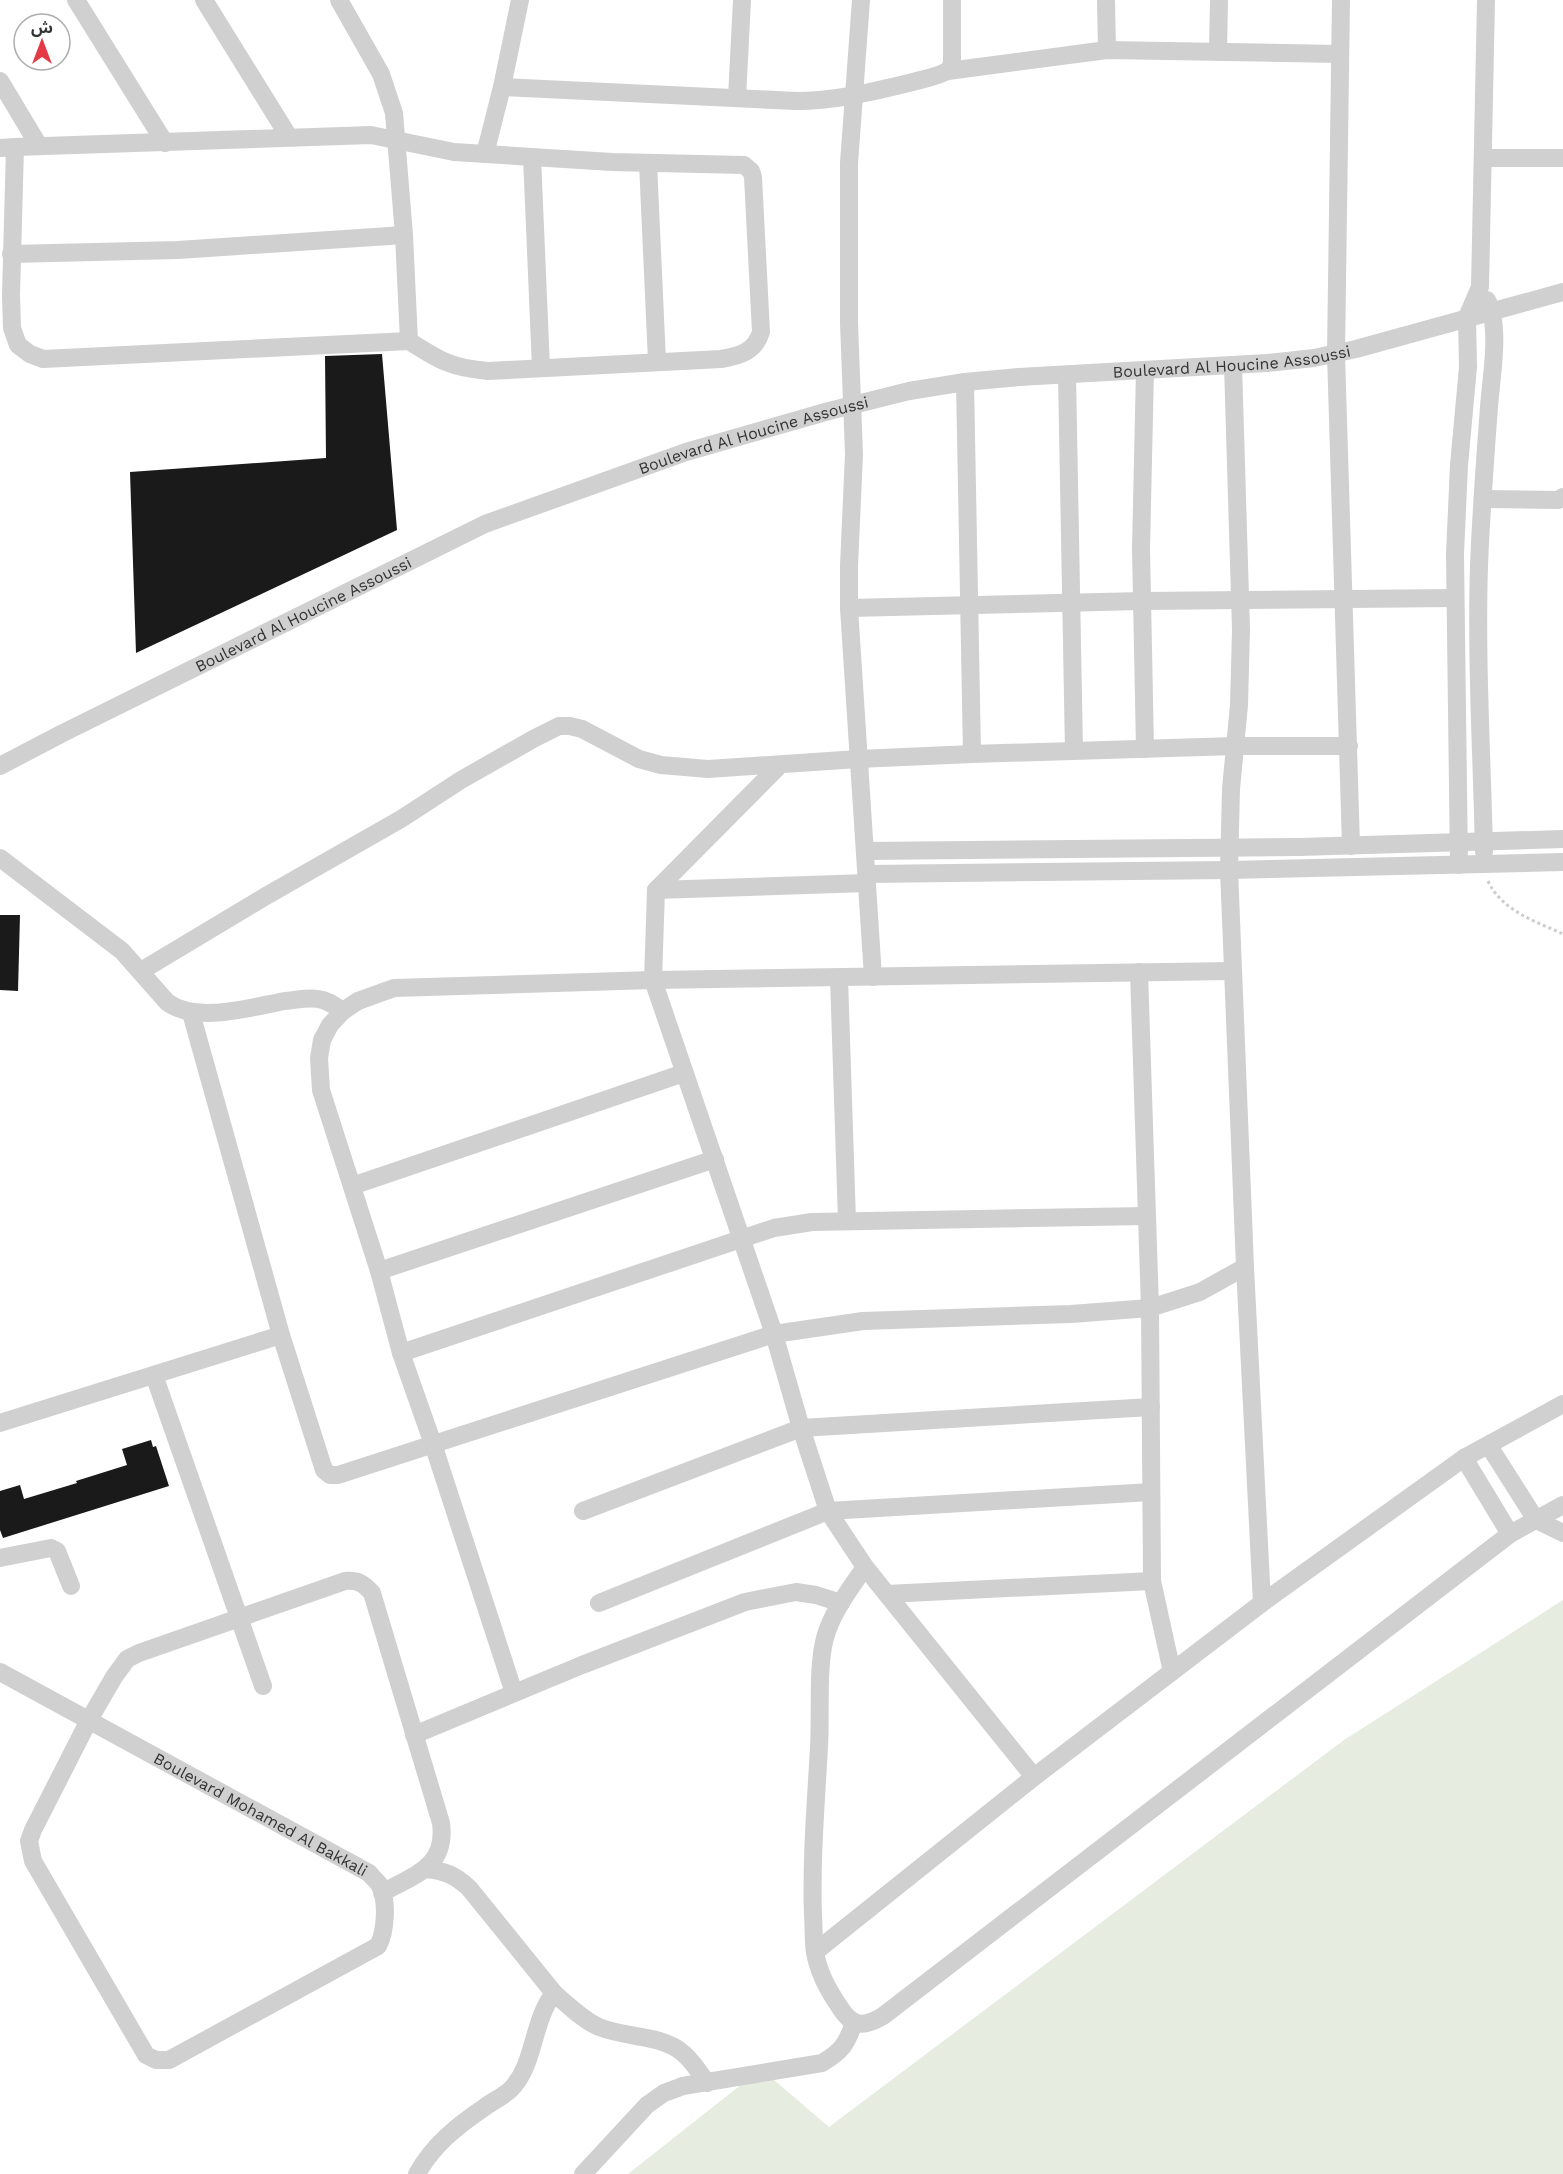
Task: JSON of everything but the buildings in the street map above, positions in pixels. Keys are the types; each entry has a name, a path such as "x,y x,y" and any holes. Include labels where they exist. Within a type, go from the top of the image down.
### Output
{"street":[{"path":"76,0 165,143"},
{"path":"204,0 290,137"},
{"path":"339,0 381,74 394,113 404,235 409,341"},
{"path":"484,154 502,87 520,0"},
{"path":"737,98 742,0"},
{"path":"861,0 848,207 849,323 854,404 849,608 873,977"},
{"path":"948,71 952,63 952,0"},
{"path":"1106,0 1107,50"},
{"path":"1218,52 1219,0"},
{"path":"1341,0 1336,354 1352,846"},
{"path":"1459,866 1455,598 1457,496 1468,367 1467,317 1480,287 1486,0"},
{"path":"502,87 817,100 854,96 925,79 948,71 1107,50 1340,54"},
{"path":"0,81 39,146"},
{"path":"358,135 397,139 436,149 484,154 648,163 744,165 751,171 754,183 761,305 761,332 758,341 750,350 738,356 721,359 488,370 464,369 447,364 409,341 43,359 30,354 18,345 14,339 12,306 8,147 290,137 358,135"},
{"path":"532,157 541,368"},
{"path":"1484,158 1563,158"},
{"path":"648,163 657,362"},
{"path":"11,254 178,250 404,235"},
{"path":"1480,287 1492,310 1493,361 1479,566 1479,714 1484,865"},
{"name":"Boulevard Al Houcine Assoussi","path":"0,766 84,722 485,524 686,452 854,404 909,391 965,382 1233,365 1336,354 1563,292"},
{"path":"1233,365 1240,600 1239,705 1231,789 1229,870 1245,1267 1262,1603"},
{"path":"1145,370 1142,457 1145,749"},
{"path":"1066,375 1074,751"},
{"path":"965,382 972,754"},
{"path":"1483,499 1558,500 1563,497"},
{"path":"849,608 1142,601 1455,598"},
{"path":"141,971 401,819 461,780 559,726 582,729 639,759 661,765 708,769 972,754 1235,747 1349,747"},
{"path":"779,766 656,890 653,980 774,1334 828,1511 865,1567 1034,1777"},
{"path":"865,852 1352,846 1563,838"},
{"path":"0,858 122,951 174,1008 191,1013 216,1012 310,998 328,1001 343,1011"},
{"path":"656,890 867,878 1563,862"},
{"path":"514,1693 434,1444 401,1353 379,1271 321,1090 319,1073 322,1040 330,1025 343,1011 358,1001 394,988 653,980 1233,971"},
{"path":"1139,972 1150,1308 1152,1581 1172,1672"},
{"path":"839,978 847,1221"},
{"path":"191,1013 281,1335 324,1470 330,1475 338,1475 494,1426 774,1334 863,1322 1071,1314 1150,1308 1200,1292 1245,1267"},
{"path":"352,1186 684,1073"},
{"path":"379,1271 715,1160"},
{"path":"401,1353 789,1225 847,1221 1146,1216"},
{"path":"0,1423 281,1335"},
{"path":"154,1375 263,1686"},
{"path":"815,1952 1034,1777 1262,1603 1464,1458 1563,1404"},
{"path":"582,1511 801,1428 1151,1407"},
{"path":"1489,1446 1536,1520 1563,1533"},
{"path":"1464,1458 1510,1534"},
{"path":"599,1603 828,1511 1151,1492"},
{"path":"865,1567 841,1603 825,1638 812,1878 815,1952 822,1975 832,1995 842,2012 854,2023 872,2023 884,2016 1510,1534 1563,1505"},
{"path":"0,1558 51,1548 57,1551 71,1586"},
{"name":"Boulevard Mohamed Al Bakkali","path":"0,1672 89,1720 369,1873 378,1883 382,1893 385,1929 378,1946 169,2060 156,2060 146,2055 120,2013 33,1861 29,1841 89,1720 127,1659 345,1581 356,1580 363,1583 372,1593 441,1823 443,1835 441,1848 426,1869"},
{"path":"887,1594 1152,1581"},
{"path":"414,1735 692,1621 745,1602 796,1592 816,1594 841,1603"},
{"path":"382,1893 426,1869 446,1872 457,1877 469,1888 554,1993 597,2026 627,2036 664,2042 678,2049 689,2058 707,2083"},
{"path":"417,2174 431,2152 447,2135 511,2089 525,2067 545,2004 554,1993"},
{"path":"583,2174 647,2105 664,2093 683,2086 822,2063 836,2055 846,2044 854,2023"}],"path":[{"path":"1484,865 1489,883 1501,901 1511,909 1563,934"}],"shaded area":[{"path":"1563,1600 1563,2174 628,2174 761,2069 829,2127 1344,1740"}]}
